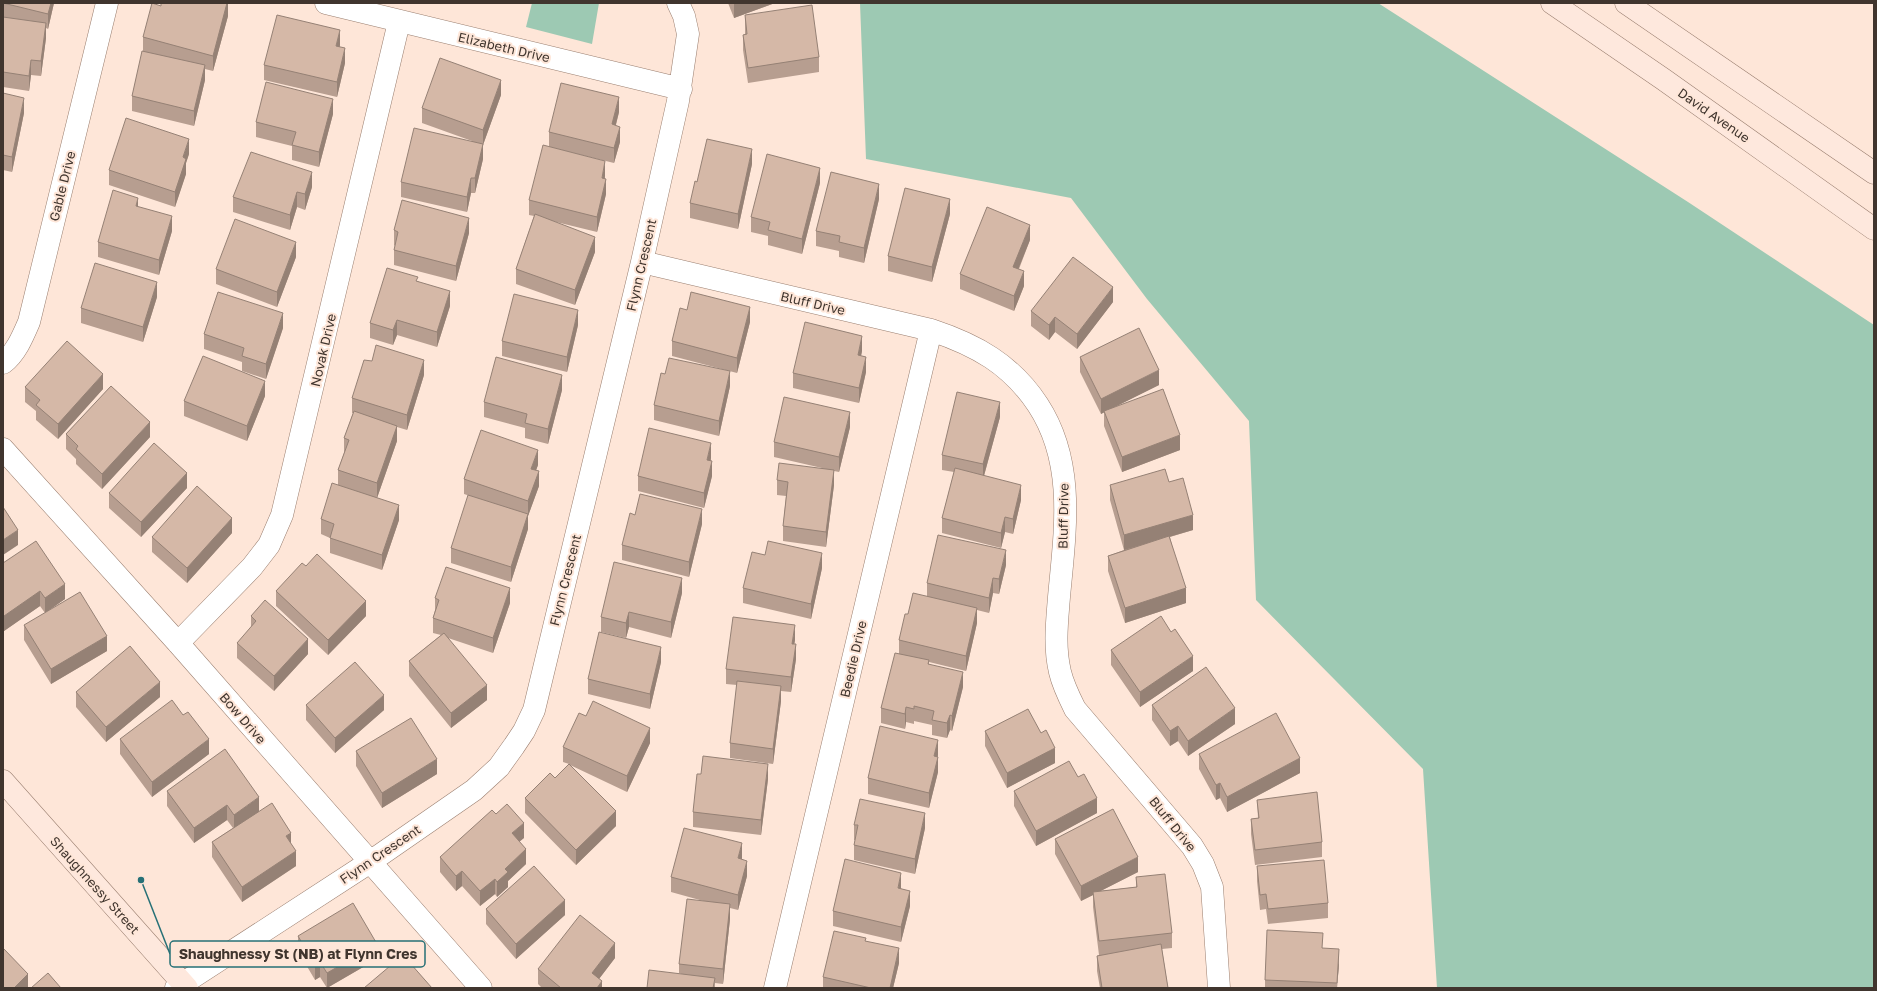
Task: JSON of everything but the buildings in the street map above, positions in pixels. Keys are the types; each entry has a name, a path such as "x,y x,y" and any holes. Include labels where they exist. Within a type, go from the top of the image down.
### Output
{"main road":[{"name":"David Avenue","path":"1552,3 1663,78 1874,229"},
{"path":"1626,3 1874,173"},
{"name":"Shaughnessy Street","path":"3,781 182,986"}],"street":[{"name":"Gable Drive","path":"3,363 8,359 21,339 29,322 107,3"},
{"name":"Elizabeth Drive","path":"326,3 399,22 681,88"},
{"name":"Flynn Crescent","path":"182,986 370,862 474,790 498,767 524,731 536,702 642,262 681,88 688,34 684,16 678,3"},
{"name":"Novak Drive","path":"178,643 252,567 270,545 282,515 399,22"},
{"name":"Bluff Drive","path":"642,262 931,330 977,349 1001,363 1016,375 1043,413 1054,434 1061,455 1065,506 1056,630 1060,671 1065,690 1075,709 1192,846 1203,864 1212,886 1219,988"},
{"name":"Beedie Drive","path":"775,988 931,330"},
{"name":"Bow Drive","path":"3,449 178,643 481,988"}],"green space":[{"path":"532,3 599,3 592,44 526,27"},
{"path":"860,3 1378,3 1688,202 1874,325 1874,988 1437,988 1423,769 1256,600 1249,421 1147,299 1071,198 866,159"}],"place":[{"name":"Shaughnessy St (NB) at Flynn Cres","path":"141,880"}]}
